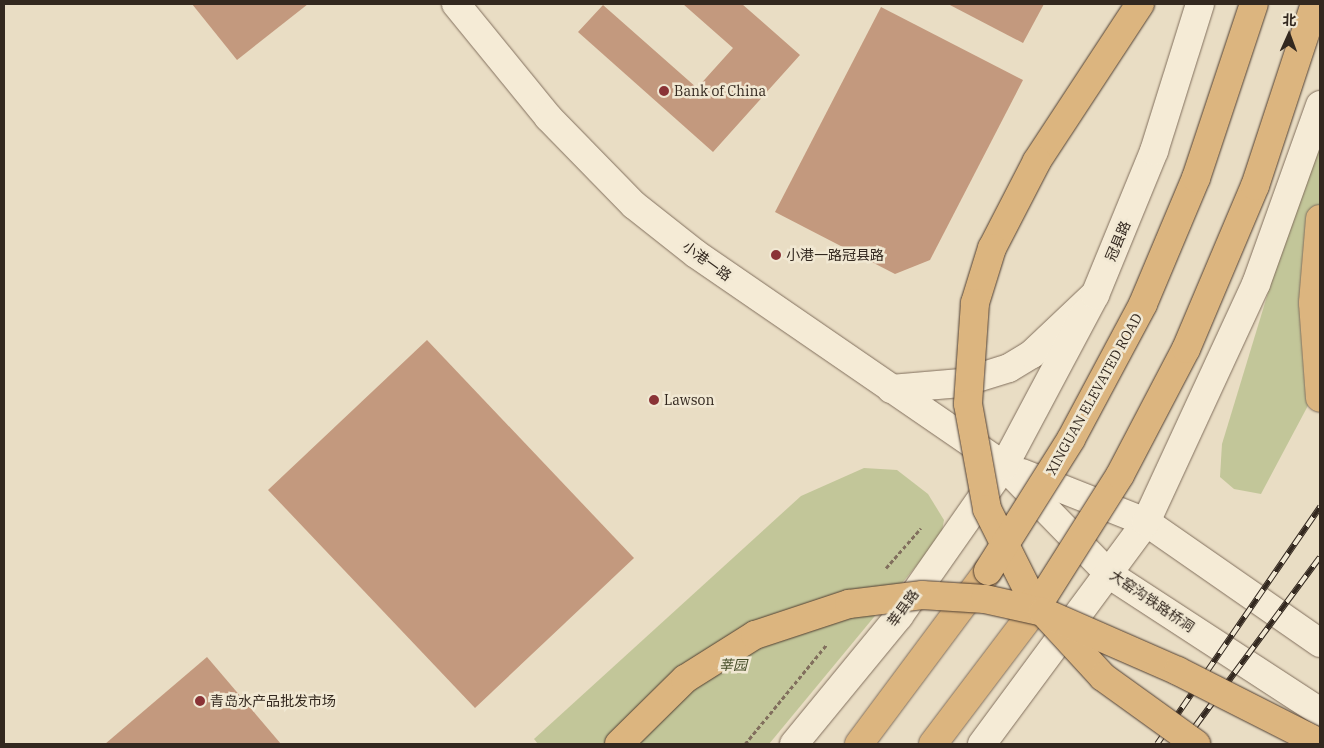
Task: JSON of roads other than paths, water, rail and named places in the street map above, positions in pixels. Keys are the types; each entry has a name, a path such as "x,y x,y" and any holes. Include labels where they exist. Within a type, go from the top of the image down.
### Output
{"highway":[{"path":"1140,4 1020,190 992,248 975,303 968,404 987,508 1033,600 1103,677 1196,744"},
{"name":"XINGUAN ELEVATED ROAD","path":"859,744 946,632 1015,532 1108,375 1189,196 1254,4"},
{"path":"933,744 1031,614 1153,415 1235,238 1315,4"},
{"path":"1320,219 1313,303 1320,398"},
{"path":"619,744 685,679 755,635 835,607 922,595 986,599 1043,612 1170,667 1320,743"}],"main road":[{"name":"小港一路","path":"456,4 548,117 634,205 696,254 1004,466"},
{"name":"冠县路","path":"1004,466 1095,294 1154,150 1200,4"},
{"path":"982,744 1110,575 1146,522 1256,284 1320,105"},
{"path":"891,388 961,384 1009,368 1032,354 1095,294"},
{"path":"1004,466 1146,522 1320,644"},
{"name":"大窑沟铁路桥洞","path":"1004,466 1110,575 1320,712"},
{"name":"莘县路","path":"794,744 899,616 1004,466"}],"railway":[{"path":"1157,744 1320,507"},
{"path":"1182,744 1320,557"}],"place":[{"name":"Bank of China","path":"664,91"},
{"name":"小港一路冠县路","path":"776,255"},
{"name":"Lawson","path":"654,400"},
{"name":"青岛水产品批发市场","path":"200,701"}],"park label":[{"name":"莘园","path":"733,665"}]}
